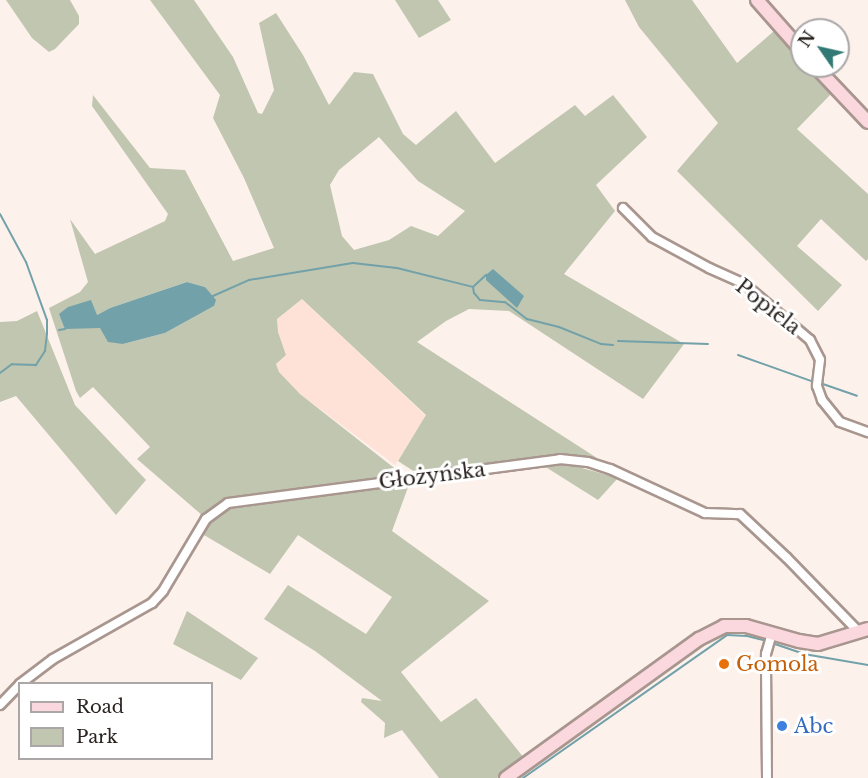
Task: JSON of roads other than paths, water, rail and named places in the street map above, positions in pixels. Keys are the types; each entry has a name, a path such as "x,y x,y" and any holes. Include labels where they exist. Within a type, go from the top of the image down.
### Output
{"street":[{"path":"756,0 790,38"},
{"path":"826,78 868,122"},
{"name":"Popiela","path":"623,208 652,237 709,268 744,283 810,340 820,360 817,382 832,416 850,428 868,432"},
{"name":"Głożyńska","path":"23,682 53,659 152,603 163,591 206,519 228,503 560,459 588,462 610,469 705,513 740,514 864,630"},
{"path":"506,778 716,629 728,624 746,626 770,640 818,644 864,630"},
{"path":"767,778 770,640"},
{"name":"Głożyńska","path":"0,705 18,686"}],"water":[{"path":"493,269 524,296 517,308 486,280 486,275"},
{"path":"187,282 205,287 216,300 214,306 165,333 123,344 108,342 100,328 65,329 59,314 68,307 91,300 97,315 110,308"}],"waterway":[{"path":"0,214 26,262 47,320 45,351 36,365 12,364 0,373"},
{"path":"213,296 249,280 353,263 397,268 473,287 474,293 480,300 505,302 527,319 559,327 601,344 613,345"},
{"path":"473,287 486,275"},
{"path":"59,330 65,329"},
{"path":"618,341 708,344"},
{"path":"738,355 814,382"},
{"path":"820,383 857,396"},
{"path":"523,778 727,635 747,636 767,641"},
{"path":"772,643 804,654 868,665"}],"place":[{"name":"Gomola","path":"724,664"},
{"name":"Abc","path":"782,726"}]}
